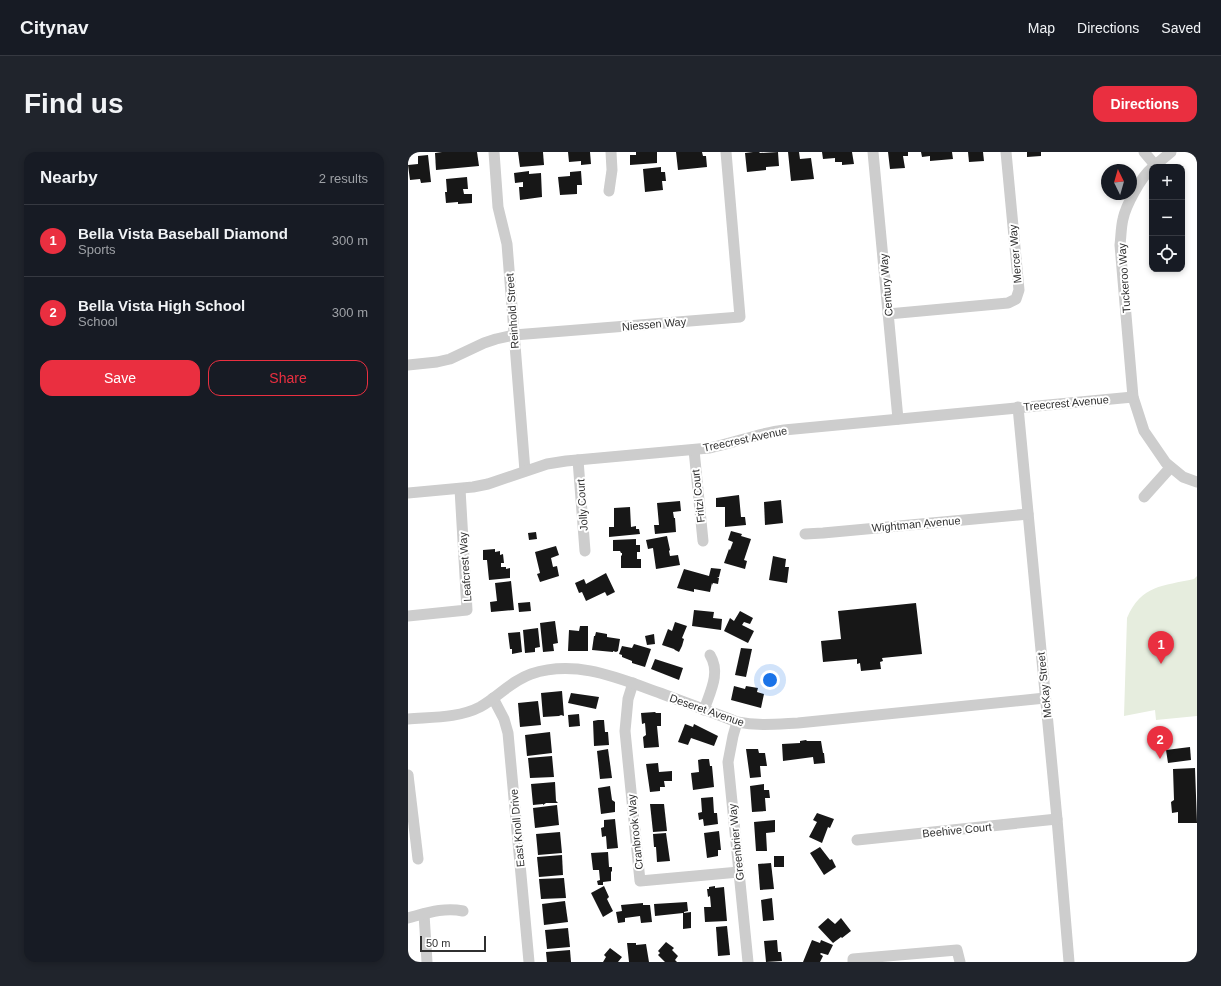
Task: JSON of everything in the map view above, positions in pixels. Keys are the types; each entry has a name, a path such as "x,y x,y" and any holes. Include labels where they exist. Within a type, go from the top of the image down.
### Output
{"street":[{"name":"Reinhold Street","path":"494,152 498,207 507,244 525,471"},
{"path":"609,191 612,170 611,152"},
{"name":"Niessen Way","path":"408,365 450,359 484,343 514,335 740,316 726,152"},
{"name":"Century Way","path":"873,152 898,419"},
{"name":"Mercer Way","path":"888,314 1008,303 1016,299 1018,290 1006,152"},
{"path":"1144,152 1152,164"},
{"name":"Tuckeroo Way","path":"1156,164 1171,152"},
{"name":"Tuckeroo Way","path":"1149,172 1135,192 1123,220 1120,245 1133,397 1144,431 1170,468"},
{"name":"Treecrest Avenue","path":"408,493 460,489 488,484 547,464 694,450 731,444 776,431 1133,397"},
{"name":"McKay Street","path":"1018,407 1046,698 1069,962"},
{"name":"Fritzi Court","path":"694,450 703,541"},
{"name":"Jolly Court","path":"578,460 585,551"},
{"path":"1144,497 1170,468 1183,477 1197,482"},
{"name":"Leafcrest Way","path":"408,616 467,610 460,489"},
{"name":"Wightman Avenue","path":"805,534 1028,514"},
{"path":"704,710 716,673 715,666 710,655"},
{"name":"Deseret Avenue","path":"408,719 458,714 478,708 518,679 542,671 559,669 588,670 603,673 737,722 753,725 774,725 1046,698"},
{"name":"Cranbrook Way","path":"633,683 628,699 625,731 640,881 739,872"},
{"name":"East Knoll Drive","path":"493,698 504,719 508,733 529,962"},
{"name":"Greenbrier Way","path":"737,722 728,762 748,962"},
{"path":"408,775 411,827 418,859"},
{"name":"Beehive Court","path":"857,840 1057,819"},
{"path":"408,918 443,909 452,908 463,911"},
{"path":"424,914 427,962"},
{"path":"852,962 853,959 957,950 960,962"}],"green space":[{"path":"1197,576 1197,716 1156,720 1155,710 1124,716 1127,618 1139,599 1146,593 1163,586 1194,579"}],"building":[{"path":"477,152 479,166 436,170 435,153"},
{"path":"518,152 543,152 544,165 520,167"},
{"path":"568,152 590,152 591,164 581,165 581,161 569,162"},
{"path":"636,152 657,152 657,163 630,165 630,155 636,155"},
{"path":"676,152 702,152 703,156 706,156 707,167 678,170"},
{"path":"778,152 779,166 766,167 766,170 747,172 745,153"},
{"path":"788,152 799,152 800,159 811,158 814,179 791,181"},
{"path":"822,152 852,152 854,164 842,165 842,162 835,162 835,158 823,159"},
{"path":"888,152 908,152 908,156 903,156 905,168 890,169"},
{"path":"921,152 952,152 953,159 930,161 930,156 922,157"},
{"path":"968,152 983,152 984,161 969,162"},
{"path":"1027,152 1041,152 1041,156 1027,157"},
{"path":"428,155 431,182 421,183 420,179 410,180 408,165 418,164 418,156"},
{"path":"661,167 661,172 665,172 666,181 662,181 663,190 645,192 643,169"},
{"path":"529,171 529,174 541,173 542,197 520,200 519,187 523,187 523,182 515,183 514,173"},
{"path":"581,171 582,185 577,185 577,194 560,195 558,177 570,176 570,172"},
{"path":"467,177 468,189 463,189 464,194 472,194 472,203 446,203 446,179"},
{"path":"739,495 741,517 745,517 746,525 725,527 725,507 716,507 716,498"},
{"path":"781,500 783,523 765,525 764,502"},
{"path":"680,501 681,511 673,512 676,532 655,534 654,525 659,525 657,503"},
{"path":"630,507 631,527 636,526 636,529 639,529 640,534 609,537 609,527 614,527 614,508"},
{"path":"731,531 742,534 741,536 751,539 744,560 747,561 745,569 724,563 733,542 728,540"},
{"path":"536,532 537,539 529,540 528,533"},
{"path":"667,536 670,556 678,555 680,565 656,569 653,548 648,549 646,540"},
{"path":"636,539 636,545 640,545 640,552 637,552 637,559 641,559 641,568 621,568 622,553 620,551 613,551 613,540"},
{"path":"556,546 559,555 551,558 553,567 557,566 559,576 540,582 537,574 540,573 535,552"},
{"path":"495,549 495,552 500,551 500,555 503,554 504,563 501,563 501,567 506,567 506,569 510,568 510,578 489,580 487,560 483,560 483,550"},
{"path":"773,556 786,559 785,567 789,567 787,583 769,580"},
{"path":"711,568 721,569 719,577 717,577 719,578 718,584 713,583 713,585 712,583 710,592 694,589 694,592 677,588 684,569 709,576"},
{"path":"606,573 615,592 607,596 605,592 586,601 582,592 579,593 575,583 584,579 586,584"},
{"path":"511,581 514,610 491,612 490,602 497,601 495,583"},
{"path":"530,602 531,611 519,612 518,603"},
{"path":"916,603 922,654 882,658 883,661 880,662 881,669 861,671 860,663 857,664 857,659 823,662 821,641 841,639 838,611"},
{"path":"694,610 714,612 713,618 722,619 721,630 692,626"},
{"path":"740,611 753,618 750,624 744,622 742,625 754,631 748,643 724,631 730,618 734,621"},
{"path":"555,621 558,643 553,644 554,651 543,652 540,623"},
{"path":"675,622 687,626 682,638 684,639 679,652 662,645 668,629 672,631"},
{"path":"580,626 588,626 588,651 568,651 569,630 579,631"},
{"path":"538,628 540,647 535,648 535,652 525,653 523,630"},
{"path":"520,632 522,652 512,654 508,633"},
{"path":"596,632 607,634 607,637 620,639 618,651 592,650"},
{"path":"654,634 655,644 647,645 645,636"},
{"path":"634,644 651,649 645,667 632,663 632,661 622,657 622,655 619,654 622,646 632,648"},
{"path":"741,648 752,649 746,677 735,675"},
{"path":"655,659 683,668 679,680 651,669"},
{"path":"734,686 745,689 746,686 758,688 757,692 764,694 761,708 731,700"},
{"path":"562,691 564,716 543,717 541,693"},
{"path":"571,693 599,697 596,709 568,703"},
{"path":"538,701 541,725 520,727 518,703"},
{"path":"641,713 661,713 661,726 657,726 659,747 644,748 643,737 646,735 645,723 642,724"},
{"path":"579,714 580,726 569,727 568,715"},
{"path":"604,720 605,732 608,732 609,745 594,746 593,721"},
{"path":"685,724 693,727 694,724 718,736 714,746 691,738 688,745 678,742"},
{"path":"550,732 552,753 527,756 525,735"},
{"path":"800,741 821,741 825,763 814,764 813,757 783,761 782,744 800,743"},
{"path":"1190,747 1191,760 1168,763 1166,750"},
{"path":"608,749 612,778 600,779 597,751"},
{"path":"746,749 758,749 759,753 765,753 767,766 760,766 761,777 750,778"},
{"path":"552,756 554,777 530,778 528,758"},
{"path":"709,759 710,766 712,766 714,787 693,790 691,773 699,772 698,760"},
{"path":"658,763 659,772 672,771 672,781 664,781 665,787 660,787 660,791 650,792 646,764"},
{"path":"1195,768 1197,823 1178,823 1178,812 1172,813 1171,802 1174,800 1173,769"},
{"path":"555,782 556,801 558,803 533,805 531,784"},
{"path":"764,784 764,790 769,790 770,798 765,798 766,811 752,812 750,786"},
{"path":"610,786 612,800 615,802 615,812 601,814 598,788"},
{"path":"713,797 714,813 717,813 718,824 704,826 703,819 699,820 698,813 702,812 701,798"},
{"path":"650,804 664,804 667,831 653,832"},
{"path":"557,805 559,825 535,828 533,808"},
{"path":"817,813 834,819 830,828 828,827 822,843 809,837 817,822 813,820"},
{"path":"615,819 618,848 607,849 606,836 602,837 601,828 604,827 604,820"},
{"path":"775,820 775,832 766,833 767,851 756,851 754,822"},
{"path":"719,831 721,850 718,850 718,856 707,858 704,833"},
{"path":"560,832 562,853 538,855 536,834"},
{"path":"666,833 670,861 657,862 653,834"},
{"path":"820,847 830,860 832,859 836,867 824,875 810,853"},
{"path":"608,852 609,867 612,867 611,881 603,882 603,885 598,885 597,881 600,880 599,870 593,870 591,853"},
{"path":"562,855 563,875 539,877 537,857"},
{"path":"774,856 784,856 784,867 774,867"},
{"path":"771,863 774,889 760,890 758,864"},
{"path":"564,878 566,898 541,899 539,879"},
{"path":"604,886 609,897 607,899 613,911 603,917 591,893"},
{"path":"715,886 715,888 724,887 727,921 705,922 704,907 711,907 710,896 708,897 707,889"},
{"path":"772,898 774,920 763,921 761,900"},
{"path":"565,901 568,922 544,925 542,904"},
{"path":"687,902 688,911 684,913 691,912 691,928 683,929 683,913 655,916 654,904"},
{"path":"643,903 643,905 650,905 652,922 641,923 640,916 625,918 625,922 618,923 616,912 622,911 621,905"},
{"path":"828,918 835,924 841,918 851,931 833,943 818,927"},
{"path":"727,926 730,955 718,956 716,927"},
{"path":"568,928 570,947 547,949 545,930"},
{"path":"777,940 778,952 781,952 782,961 766,962 764,941"},
{"path":"812,940 820,943 821,940 833,945 828,955 820,954 823,956 820,962 803,962"},
{"path":"666,942 674,948 672,950 678,956 675,960 677,962 665,962 658,955 660,953 658,951"},
{"path":"627,943 636,943 636,945 646,944 649,962 629,962"},
{"path":"610,948 622,957 618,962 603,962 606,957 604,955"},
{"path":"570,950 571,962 547,962 546,952"}],"place":[{"name":"Bella Vista Baseball Diamond","path":"1161,664"},
{"name":"Bella Vista High School","path":"1160,759"}]}
